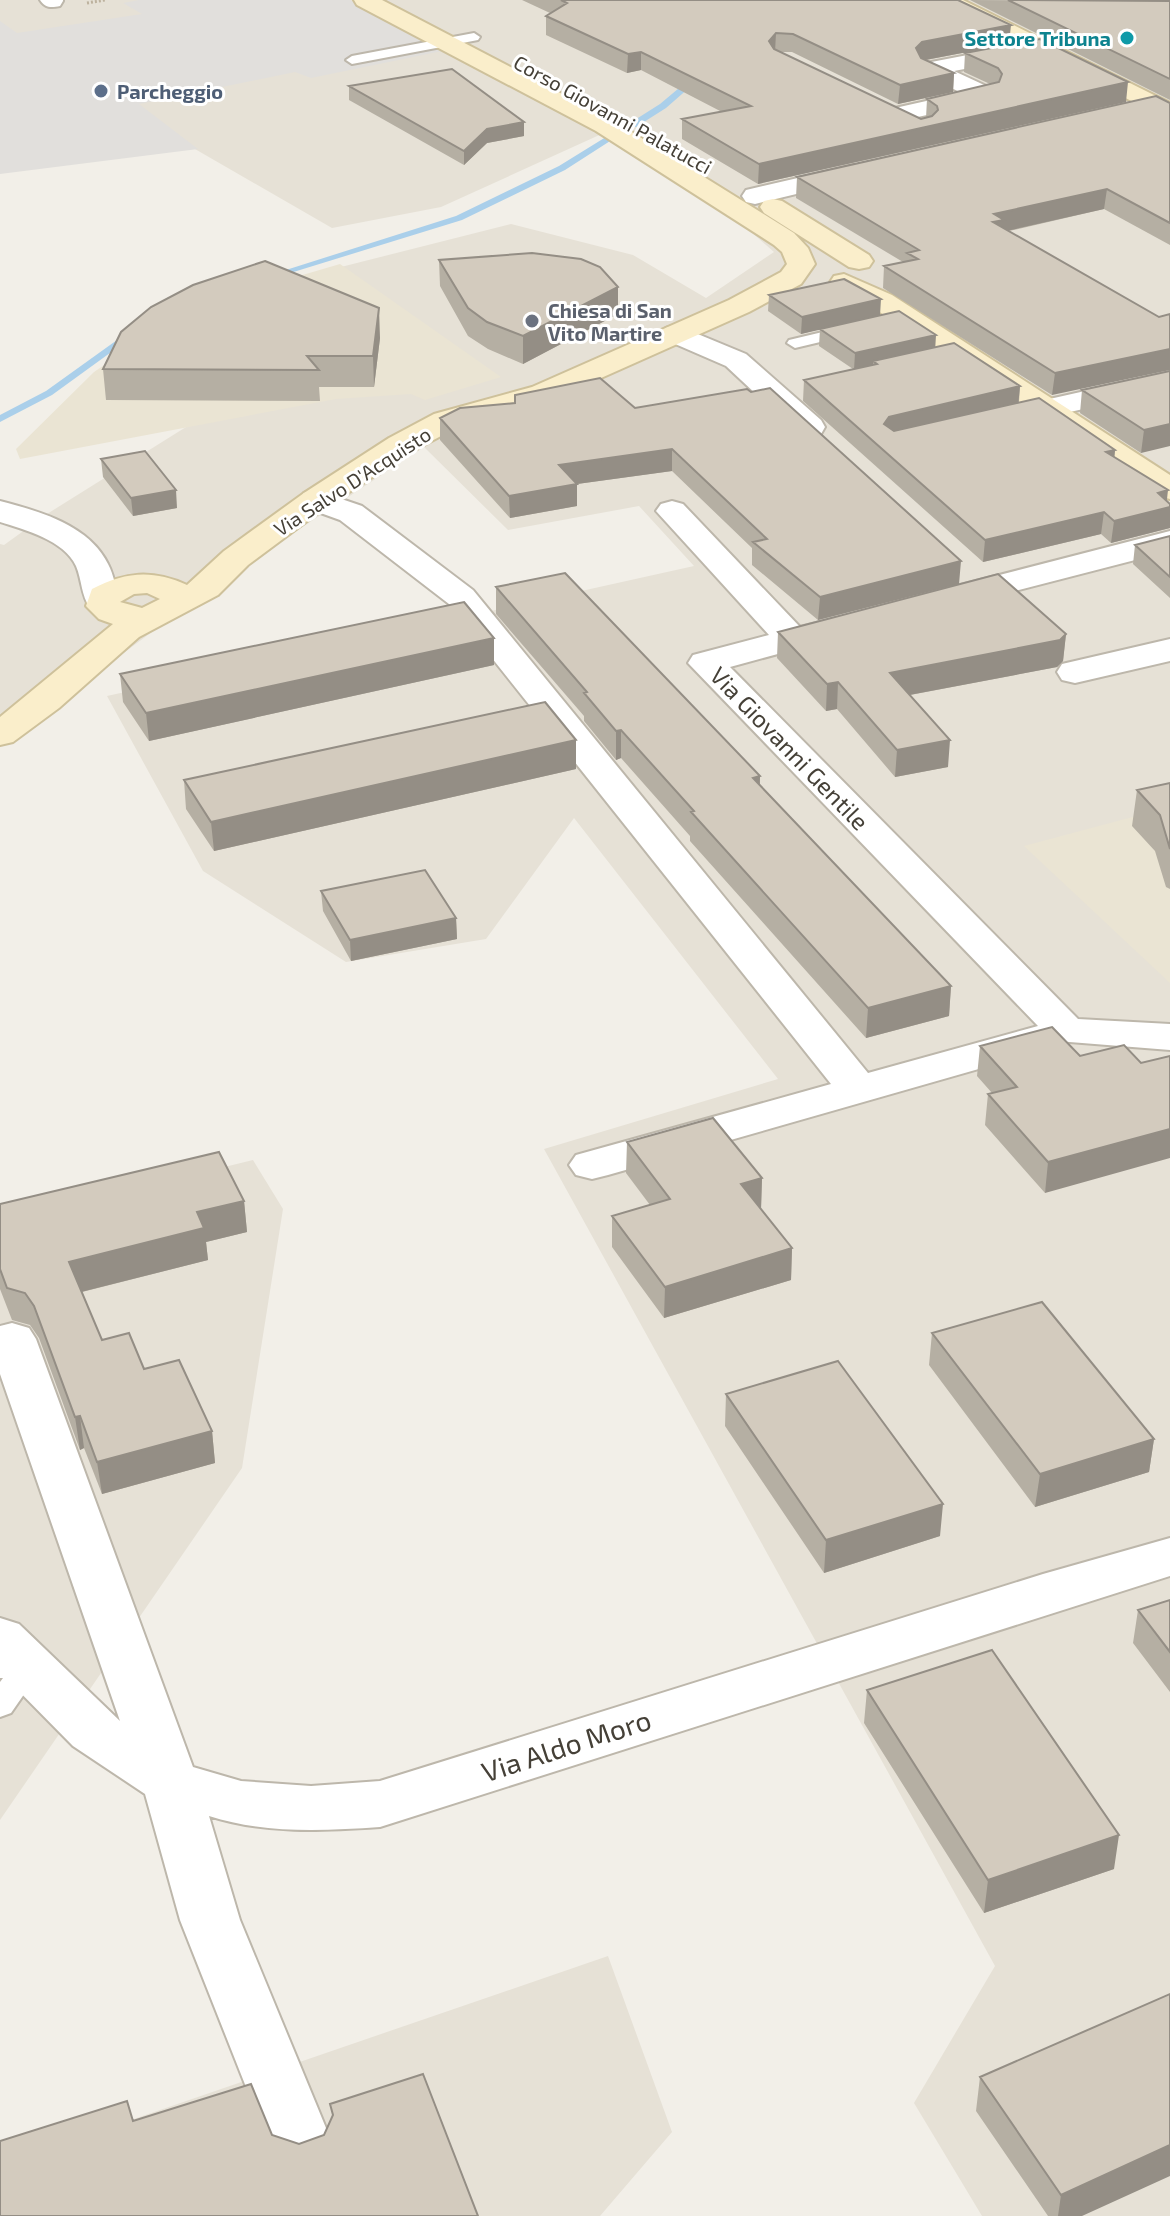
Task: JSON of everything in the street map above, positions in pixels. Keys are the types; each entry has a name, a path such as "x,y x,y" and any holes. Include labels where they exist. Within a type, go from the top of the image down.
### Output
{"street":[{"name":"Corso Giovanni Palatucci","path":"365,0 573,109 606,113"},
{"name":"Corso Giovanni Palatucci","path":"402,0 555,80 642,136 784,239 794,248 802,274 851,274 897,290 1062,405 1170,489"},
{"path":"952,1 1162,109"},
{"path":"895,115 986,95 929,69 1041,48"},
{"path":"528,86 555,80"},
{"path":"867,102 936,135"},
{"path":"1110,115 1162,109"},
{"name":"Corso Giovanni Palatucci","path":"642,136 755,196 851,274 884,323 949,357 1062,405 1170,457"},
{"path":"728,201 874,169"},
{"name":"Via Salvo D'Acquisto","path":"163,602 206,588 236,558 315,500 400,445 445,421 543,393 739,306 791,278 801,264"},
{"name":"Via Salvo D'Acquisto","path":"739,306 851,274"},
{"path":"676,334 736,360 827,443"},
{"path":"1062,405 1170,381"},
{"path":"315,500 351,513 461,597 858,1089"},
{"path":"0,511 62,535 78,547 91,561 102,601"},
{"path":"672,511 793,640"},
{"path":"912,607 976,577 1170,541"},
{"path":"0,709 62,658 91,625 109,591 127,584 163,602 46,700 0,734"},
{"name":"Via Giovanni Gentile","path":"868,620 706,663 1066,1031"},
{"path":"1075,672 1170,650"},
{"path":"592,1165 1066,1031 1170,1037"},
{"path":"12,1339 170,1782 210,1920 301,2145"},
{"name":"Via Aldo Moro","path":"7,1669 170,1782 241,1804 311,1809 380,1804 1170,1557"}],"lane":[{"path":"352,60 474,37"},
{"path":"795,343 884,323"},
{"path":"1017,416 1062,405"}],"shaded area":[{"path":"0,0 242,0 0,41"},
{"name":"Parcheggio","path":"139,0 350,0 447,50 311,78 295,72 139,104 198,149 0,174 0,21 17,33 142,14 123,3"},
{"path":"317,0 1170,0 1170,2216 982,2216 914,2103 995,1966 544,1149 778,1079 574,818 486,939 346,962 203,871 107,696 694,566 639,506 508,530 424,447 219,582 0,745 0,544 4,545 47,514 202,417 337,268 511,224 633,255 706,298 774,252 724,208 606,132 441,207 332,228 117,104"},
{"path":"340,264 501,377 425,400 411,394 336,399 20,459 16,449 94,372 160,327 241,293"},
{"path":"1170,807 1170,983 1024,846"},
{"path":"253,1160 283,1209 242,1468 0,1820 0,1222"},
{"path":"608,1956 672,2132 600,2216 0,2216 0,2165"}],"building":[{"path":"561,0 958,0 1011,25 922,42 916,48 921,58 954,73 900,85 793,34 776,33 769,41 774,49 921,119 932,116 938,110 927,99 999,82 1002,74 998,68 965,53 1040,39 1128,82 759,164 682,119 751,106 641,52 628,54 546,16 567,3"},
{"name":"Settore Tribuna","path":"1008,0 1170,1 1170,79"},
{"path":"452,69 524,122 487,129 464,151 349,86"},
{"path":"1156,96 1170,103 1170,223 1107,189 994,214 1004,220 993,222 1159,317 1170,314 1170,349 1055,373 884,266 918,259 907,253 919,250 797,177"},
{"path":"532,253 581,259 600,267 618,287 523,336 487,322 468,308 439,260"},
{"path":"265,261 379,308 373,356 307,356 319,370 103,369 121,332 151,307 193,285"},
{"path":"844,279 881,299 802,317 769,295"},
{"path":"899,311 936,335 855,353 820,329"},
{"path":"954,343 1020,386 889,417 884,424 894,431 1039,398 1115,450 1106,452 1168,490 1158,493 1170,507 1114,521 1104,512 985,540 804,380"},
{"path":"1170,371 1170,424 1144,430 1082,390"},
{"path":"600,378 635,408 770,388 961,561 820,597 753,542 767,539 672,449 559,465 577,484 509,496 440,418 460,408 515,403 515,395"},
{"path":"145,451 176,490 131,498 101,459"},
{"path":"1170,536 1170,577 1135,545"},
{"path":"565,573 760,776 753,778 951,986 868,1008 621,730 616,731 584,693 587,692 496,587"},
{"path":"998,574 1066,634 1060,640 890,673 950,740 897,750 838,682 827,684 778,632"},
{"path":"464,602 494,638 146,713 120,674"},
{"path":"545,702 576,740 211,822 184,780"},
{"path":"1170,783 1170,849 1160,815 1137,790"},
{"path":"425,870 456,918 350,940 321,891"},
{"path":"1052,1027 1080,1056 1124,1045 1141,1063 1170,1056 1170,1129 1048,1162 988,1094 1017,1087 980,1046"},
{"path":"713,1118 762,1178 741,1184 792,1248 665,1287 612,1216 670,1199 627,1142"},
{"path":"219,1152 244,1201 197,1212 204,1228 69,1262 102,1340 129,1333 144,1369 179,1360 212,1431 97,1462 80,1416 75,1417 34,1306 25,1293 7,1288 0,1269 0,1204"},
{"path":"1042,1302 1154,1439 1040,1474 932,1333"},
{"path":"838,1361 943,1504 826,1540 726,1394"},
{"path":"1170,1600 1170,1652 1138,1610"},
{"path":"992,1650 1119,1835 988,1880 867,1690"},
{"path":"1170,1994 1170,2145 1061,2195 980,2077"},
{"path":"423,2074 478,2216 0,2216 0,2141 127,2101 133,2121 251,2084 272,2135 299,2144 324,2135 333,2115 330,2104"}],"waterway":[{"path":"633,125 663,106 694,80"},
{"path":"271,276 459,218 562,168 617,134"},
{"path":"0,419 49,393 127,337"}],"place":[{"name":"Settore Tribuna","path":"1127,38"},
{"name":"Parcheggio","path":"101,91"},
{"name":"Chiesa di San Vito Martire","path":"532,321"}]}
